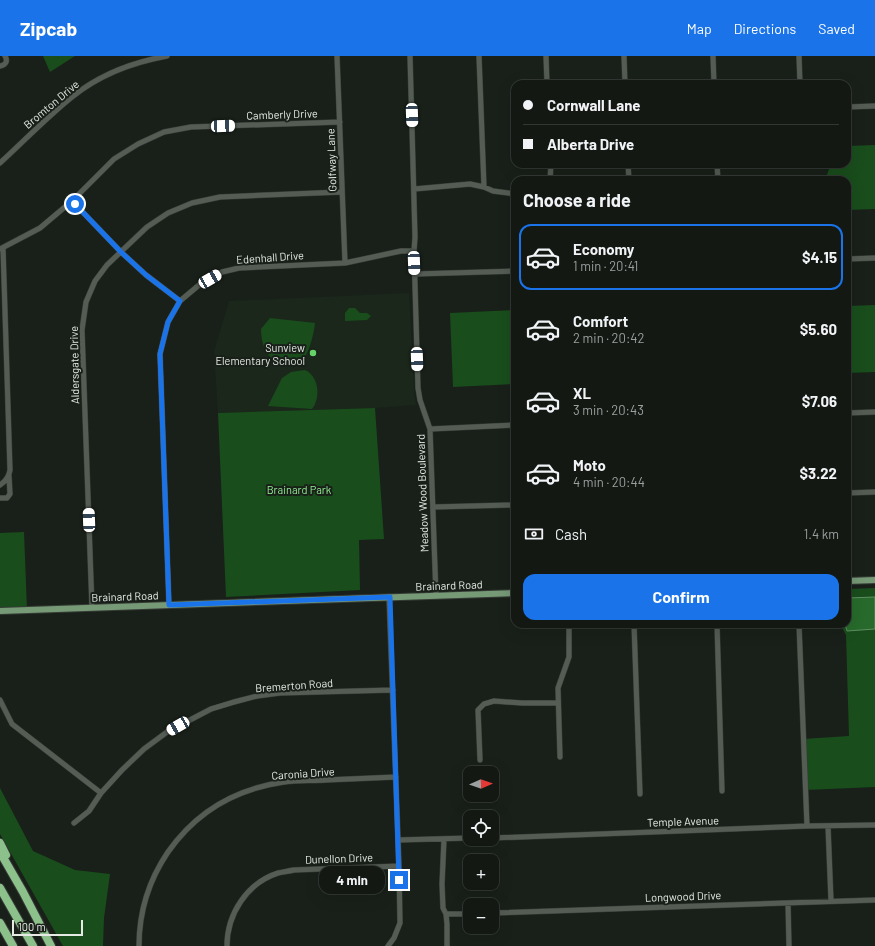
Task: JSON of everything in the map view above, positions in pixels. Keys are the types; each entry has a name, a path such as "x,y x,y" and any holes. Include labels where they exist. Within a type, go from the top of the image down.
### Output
{"highway":[{"path":"0,843 51,946"},
{"path":"0,852 23,892"},
{"path":"0,888 34,946"},
{"path":"0,923 12,946"},
{"path":"0,927 12,946"}],"main road":[{"path":"851,581 875,580"},
{"name":"Brainard Road","path":"0,611 511,593"}],"street":[{"path":"0,66 6,62 5,56"},
{"name":"Bromton Drive","path":"0,163 73,96 98,79 119,69 154,58 167,56"},
{"name":"Golfway Lane","path":"337,56 345,264"},
{"name":"Meadow Wood Boulevard","path":"410,56 418,388 420,400 430,429 436,596"},
{"path":"479,56 484,187"},
{"path":"546,56 547,80"},
{"path":"624,56 625,80"},
{"path":"713,56 714,80"},
{"path":"799,56 800,80"},
{"path":"851,106 875,106"},
{"name":"Camberly Drive","path":"1,249 40,228 72,201 114,159 138,144 164,132 191,127 340,122"},
{"path":"414,189 470,184 484,187 493,191 511,193"},
{"name":"Aldersgate Drive","path":"92,608 82,330 86,302 95,281 107,265 147,227 168,213 192,203 220,197 342,192"},
{"path":"72,201 121,252 146,275 180,301"},
{"path":"0,498 4,499 9,497 10,494 5,483 9,476 10,462 1,249"},
{"name":"Edenhall Drive","path":"169,605 160,354 168,322 180,301 199,285 222,272 240,268 345,264 401,251 414,251"},
{"path":"851,259 875,258"},
{"path":"415,274 511,271"},
{"path":"851,413 875,412"},
{"path":"430,429 511,425"},
{"path":"851,493 875,492"},
{"path":"433,507 511,504"},
{"path":"388,946 394,938 400,923 390,597"},
{"path":"560,757 558,688 569,657 569,628"},
{"path":"634,628 640,794"},
{"path":"717,628 722,791"},
{"path":"799,628 807,826"},
{"name":"Bremerton Road","path":"74,823 89,812 101,793 144,749 167,732 211,709 257,696 280,693 393,690"},
{"path":"0,700 12,724 101,793"},
{"path":"480,760 478,710 484,704 494,701 522,703 558,702"},
{"name":"Caronia Drive","path":"139,946 139,931 143,909 150,884 157,870 176,841 191,825 207,812 244,791 284,782 396,778"},
{"name":"Temple Avenue","path":"499,838 807,826 875,825"},
{"path":"828,826 831,901"},
{"path":"398,840 463,838"},
{"path":"444,839 442,884 443,908 446,914 448,946"},
{"name":"Dunellon Drive","path":"228,946 231,922 236,908 247,894 261,882 278,874 294,870 399,866"},
{"name":"Longwood Drive","path":"499,913 875,900"},
{"path":"788,903 789,946"},
{"path":"446,914 463,914"}],"shaded area":[{"name":"Sunview Elementary School","path":"409,293 416,405 375,408 218,413 214,351 229,301"},
{"path":"875,597 875,629 847,631 846,628 851,628 851,598"}],"green space":[{"path":"43,56 75,56 50,72"},
{"path":"875,145 875,209 851,210 851,176 826,176 830,168 851,168 851,146"},
{"path":"875,305 875,372 851,373 851,306"},
{"path":"349,308 355,308 360,313 367,313 371,316 367,320 345,321 345,313"},
{"path":"511,310 511,384 453,387 450,313"},
{"path":"270,318 315,323 309,349 301,361 290,366 284,366 275,362 267,353 261,336 261,329"},
{"path":"305,370 310,373 316,382 317,399 312,409 268,406 282,378 291,372"},
{"name":"Brainard Park","path":"375,408 384,539 359,540 360,590 226,597 218,413"},
{"path":"24,532 27,610 0,611 0,533"},
{"path":"875,588 875,597 851,598 851,589"},
{"path":"842,628 846,628 847,631 875,629 875,787 805,790 803,739 849,736 846,635"},
{"path":"0,788 33,851 75,870 110,874 104,918 103,946 63,946 0,834"}],"place":[{"name":"Sunview Elementary School","path":"313,353"}],"route":[{"path":"75,204 121,252 146,275 180,301 168,322 160,354 169,605 390,597 399,880"}]}
